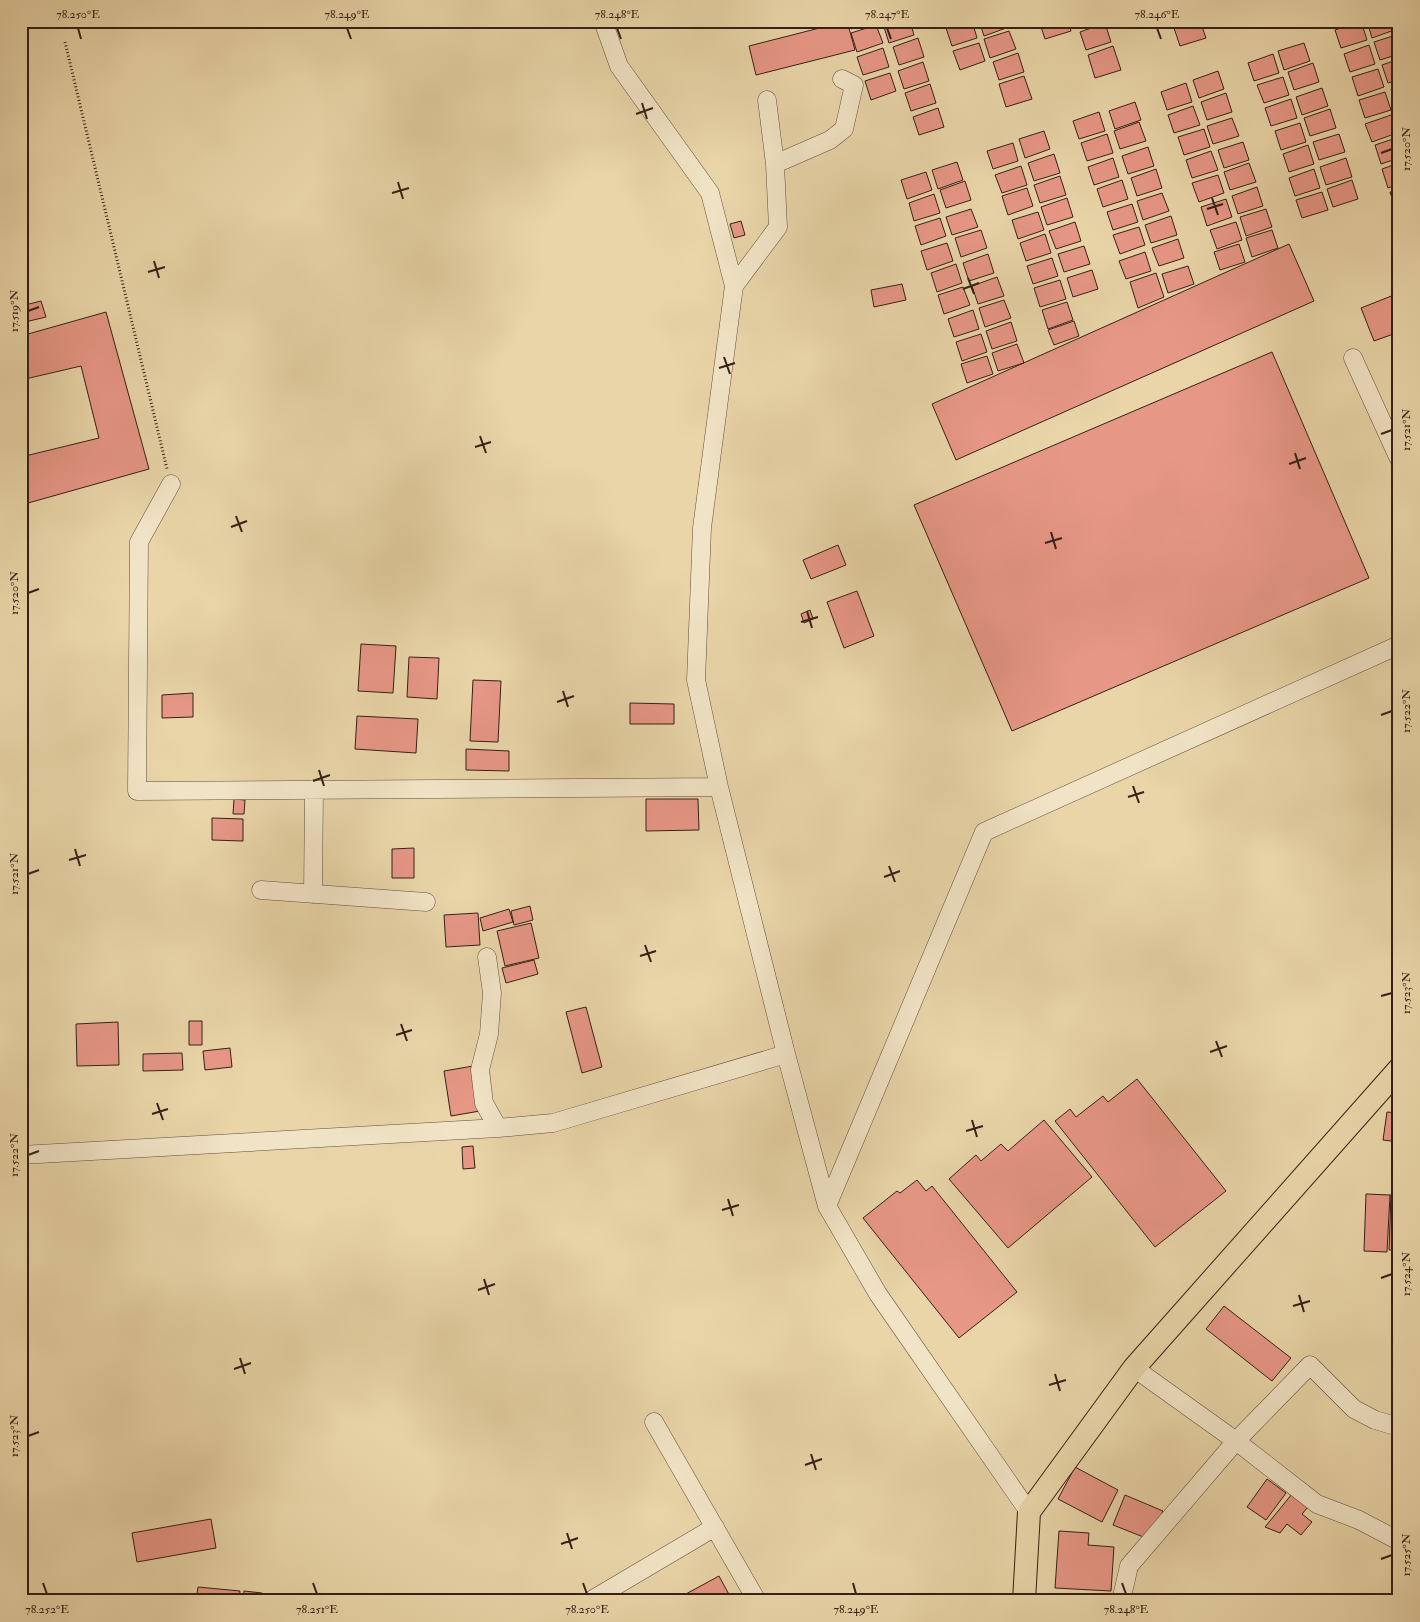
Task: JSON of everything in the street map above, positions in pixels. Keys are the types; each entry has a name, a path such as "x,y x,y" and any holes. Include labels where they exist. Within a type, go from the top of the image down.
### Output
{"main road":[{"path":"1024,1601 1029,1512 1134,1368 1399,1069"}],"street":[{"path":"604,21 619,66 710,193 734,286 702,528 696,680 719,787 786,1054 827,1206 878,1294 1029,1512"},
{"path":"776,164 830,140 844,129 854,85 842,79"},
{"path":"734,286 778,227 776,164 766,100"},
{"path":"1353,358 1399,459"},
{"path":"171,484 139,542 137,791 719,787"},
{"path":"827,1206 984,832 1399,644"},
{"path":"313,894 314,789"},
{"path":"262,890 426,902"},
{"path":"487,958 492,993 489,1034 480,1070 484,1103 498,1128"},
{"path":"21,1155 498,1128 554,1123 786,1054"},
{"path":"1121,1601 1129,1566 1236,1441 1310,1365 1354,1409 1375,1420 1399,1427"},
{"path":"1134,1368 1236,1441 1317,1504 1359,1520 1399,1541"},
{"path":"654,1422 758,1601"},
{"path":"590,1601 715,1527"}],"path":[{"path":"65,42 171,484"}],"building":[{"path":"847,21 855,50 756,75 749,46"},
{"path":"848,21 874,21 851,29"},
{"path":"892,21 910,21 914,35 889,43 883,24"},
{"path":"965,21 972,21 977,38 952,46 946,28"},
{"path":"979,21 1007,21 1009,27 984,36"},
{"path":"1039,21 1068,21 1071,31 1045,39"},
{"path":"1077,21 1098,21 1079,28"},
{"path":"1200,21 1206,38 1180,46 1174,28"},
{"path":"1361,21 1367,40 1341,48 1335,30"},
{"path":"1367,21 1395,21 1397,29 1372,38"},
{"path":"1105,23 1111,42 1086,50 1080,32"},
{"path":"876,25 883,43 857,52 851,33"},
{"path":"1009,31 1016,49 990,58 984,39"},
{"path":"1399,34 1399,54 1380,60 1374,42"},
{"path":"918,38 924,57 899,65 893,47"},
{"path":"979,43 985,61 960,70 953,51"},
{"path":"1304,43 1310,61 1284,70 1278,51"},
{"path":"1369,45 1375,64 1350,72 1344,54"},
{"path":"1113,46 1121,70 1095,78 1088,55"},
{"path":"883,48 889,67 863,75 857,57"},
{"path":"1018,53 1024,72 999,80 993,62"},
{"path":"1273,54 1279,73 1254,81 1248,63"},
{"path":"1399,59 1399,80 1388,83 1382,65"},
{"path":"923,62 929,81 904,89 898,71"},
{"path":"1313,63 1319,82 1294,90 1288,72"},
{"path":"1378,69 1384,87 1358,96 1352,77"},
{"path":"1218,71 1224,89 1199,98 1193,80"},
{"path":"890,73 896,91 871,100 865,81"},
{"path":"1024,76 1032,99 1006,107 999,84"},
{"path":"1283,77 1289,95 1264,103 1257,85"},
{"path":"1186,83 1192,102 1167,110 1161,92"},
{"path":"930,84 936,103 911,111 905,93"},
{"path":"1399,87 1399,107 1397,108 1391,89"},
{"path":"1322,88 1328,106 1302,115 1296,97"},
{"path":"1385,92 1391,110 1365,118 1359,100"},
{"path":"1226,93 1232,112 1207,120 1201,102"},
{"path":"1291,99 1297,118 1271,126 1265,108"},
{"path":"1135,102 1141,120 1115,129 1109,111"},
{"path":"1193,106 1200,125 1174,133 1168,115"},
{"path":"938,108 944,127 919,135 913,117"},
{"path":"1330,109 1336,128 1310,136 1304,118"},
{"path":"1099,112 1105,131 1079,139 1073,121"},
{"path":"1391,115 1397,133 1372,142 1365,124"},
{"path":"1232,118 1239,136 1213,144 1207,126"},
{"path":"1139,122 1146,141 1120,149 1114,131"},
{"path":"1300,123 1306,142 1281,150 1275,131"},
{"path":"1204,129 1210,147 1184,155 1178,137"},
{"path":"1044,131 1050,149 1025,158 1019,139"},
{"path":"1107,134 1113,153 1087,161 1081,143"},
{"path":"1339,134 1345,152 1319,160 1313,142"},
{"path":"1399,137 1399,158 1381,164 1375,145"},
{"path":"1243,142 1249,160 1224,168 1218,150"},
{"path":"1013,143 1018,161 993,169 987,151"},
{"path":"1308,145 1314,164 1289,172 1283,154"},
{"path":"1148,147 1154,166 1128,174 1122,156"},
{"path":"1211,151 1218,170 1192,178 1186,160"},
{"path":"1054,154 1060,173 1034,181 1028,163"},
{"path":"1113,158 1119,177 1094,185 1088,167"},
{"path":"1346,158 1352,177 1326,185 1320,167"},
{"path":"957,162 963,180 938,189 932,170"},
{"path":"1249,163 1256,182 1230,190 1224,172"},
{"path":"1399,163 1399,184 1388,188 1382,169"},
{"path":"1021,166 1027,185 1002,193 995,175"},
{"path":"1156,169 1162,188 1137,196 1131,178"},
{"path":"1314,169 1320,188 1295,196 1289,178"},
{"path":"926,172 932,190 907,199 901,180"},
{"path":"1218,175 1224,193 1199,202 1192,183"},
{"path":"1060,176 1066,195 1040,203 1034,185"},
{"path":"1122,180 1128,199 1103,207 1097,189"},
{"path":"1352,180 1358,199 1333,207 1327,189"},
{"path":"965,181 971,200 946,208 940,190"},
{"path":"1257,187 1263,206 1238,214 1232,196"},
{"path":"1027,188 1033,206 1008,215 1002,196"},
{"path":"1399,189 1399,209 1396,210 1390,192"},
{"path":"1322,192 1328,210 1302,218 1296,200"},
{"path":"1162,193 1169,211 1143,220 1137,201"},
{"path":"934,194 940,213 914,221 909,203"},
{"path":"1067,198 1073,217 1047,225 1041,207"},
{"path":"1226,199 1232,217 1207,226 1201,207"},
{"path":"1132,204 1138,222 1113,230 1107,212"},
{"path":"971,209 978,227 952,235 946,217"},
{"path":"1266,209 1272,227 1246,236 1240,217"},
{"path":"1038,212 1044,230 1018,239 1012,220"},
{"path":"1171,216 1177,235 1151,243 1145,225"},
{"path":"940,218 946,236 921,245 915,226"},
{"path":"741,221 745,235 734,238 730,224"},
{"path":"1075,222 1081,241 1056,249 1049,231"},
{"path":"1236,222 1242,240 1217,249 1210,230"},
{"path":"1139,227 1145,245 1120,254 1113,235"},
{"path":"981,230 987,248 961,257 955,238"},
{"path":"1272,230 1278,248 1252,257 1246,238"},
{"path":"1045,234 1051,253 1026,261 1020,243"},
{"path":"1178,239 1184,258 1159,266 1152,248"},
{"path":"947,243 953,261 927,270 921,251"},
{"path":"1239,244 1245,262 1220,270 1214,252"},
{"path":"1289,244 1314,301 956,460 932,404"},
{"path":"1084,246 1090,264 1064,272 1058,254"},
{"path":"1145,252 1151,271 1126,279 1119,261"},
{"path":"988,254 994,273 969,281 963,263"},
{"path":"1052,258 1058,276 1033,284 1027,266"},
{"path":"956,264 962,283 937,292 931,273"},
{"path":"1188,266 1194,284 1168,293 1162,274"},
{"path":"1092,270 1098,289 1073,297 1067,278"},
{"path":"1156,273 1164,297 1138,308 1130,282"},
{"path":"997,277 1004,296 978,304 972,286"},
{"path":"1060,280 1066,299 1040,307 1034,288"},
{"path":"902,284 906,300 874,307 871,290"},
{"path":"963,287 970,305 944,314 938,295"},
{"path":"1399,293 1399,332 1374,341 1361,308"},
{"path":"1004,300 1011,318 985,327 979,308"},
{"path":"41,301 46,317 21,323 21,306"},
{"path":"1067,302 1073,320 1048,329 1042,310"},
{"path":"973,310 979,329 954,337 948,319"},
{"path":"106,312 149,469 21,505 21,457 99,438 81,366 21,380 21,336"},
{"path":"1074,321 1079,336 1054,345 1048,330"},
{"path":"1011,322 1017,341 992,349 986,331"},
{"path":"981,334 987,352 962,361 956,342"},
{"path":"1017,344 1024,363 998,371 992,353"},
{"path":"1272,352 1369,578 1012,731 914,505"},
{"path":"987,356 993,374 967,383 961,364"},
{"path":"838,545 846,565 811,579 803,560"},
{"path":"857,591 874,636 844,648 827,602"},
{"path":"810,610 813,619 804,623 801,614"},
{"path":"361,644 396,646 393,693 358,691"},
{"path":"409,657 439,658 437,699 407,697"},
{"path":"473,680 501,681 498,742 470,741"},
{"path":"193,693 193,717 162,718 162,695"},
{"path":"630,703 674,704 674,724 630,724"},
{"path":"357,716 418,719 416,753 355,749"},
{"path":"466,749 509,751 509,771 466,770"},
{"path":"234,799 245,800 244,814 233,814"},
{"path":"646,799 698,799 699,830 646,831"},
{"path":"212,818 243,819 243,841 212,840"},
{"path":"414,848 414,878 392,878 392,849"},
{"path":"530,906 533,920 514,925 511,911"},
{"path":"509,909 513,922 483,931 480,918"},
{"path":"478,913 480,945 446,947 444,915"},
{"path":"531,923 539,958 505,966 497,931"},
{"path":"534,960 538,974 506,983 502,968"},
{"path":"586,1007 602,1067 582,1073 566,1012"},
{"path":"189,1021 202,1021 202,1045 189,1045"},
{"path":"118,1022 119,1065 77,1066 76,1024"},
{"path":"230,1048 232,1067 205,1070 203,1051"},
{"path":"182,1053 183,1070 143,1071 143,1054"},
{"path":"473,1066 480,1111 451,1116 444,1071"},
{"path":"1137,1079 1226,1191 1155,1247 1055,1121 1070,1109 1076,1117 1103,1096 1108,1102"},
{"path":"1387,1112 1399,1113 1399,1142 1383,1140"},
{"path":"1044,1120 1092,1177 1008,1248 949,1179 976,1155 981,1161 1001,1144 1008,1151"},
{"path":"473,1146 475,1168 463,1169 462,1147"},
{"path":"917,1180 926,1191 932,1186 1017,1292 959,1338 863,1218 897,1191 900,1193"},
{"path":"1366,1194 1390,1195 1387,1252 1364,1251"},
{"path":"1391,1194 1399,1195 1399,1250 1389,1250"},
{"path":"1224,1306 1291,1358 1272,1381 1206,1329"},
{"path":"1075,1467 1118,1490 1102,1522 1058,1499"},
{"path":"1267,1479 1286,1493 1266,1520 1247,1507"},
{"path":"1292,1494 1308,1507 1302,1514 1312,1522 1301,1535 1287,1524 1280,1533 1265,1527"},
{"path":"1125,1495 1163,1511 1151,1540 1113,1525"},
{"path":"211,1519 216,1548 137,1562 132,1533"},
{"path":"1059,1531 1089,1533 1088,1545 1114,1547 1111,1591 1055,1588"},
{"path":"719,1576 732,1600 673,1601"},
{"path":"198,1587 240,1591 239,1601 196,1601"},
{"path":"244,1591 262,1593 261,1601 243,1601"},
{"path":"62,1597 89,1598 89,1601 62,1601"},
{"path":"1058,1598 1112,1600 1112,1601 1058,1601"}]}
